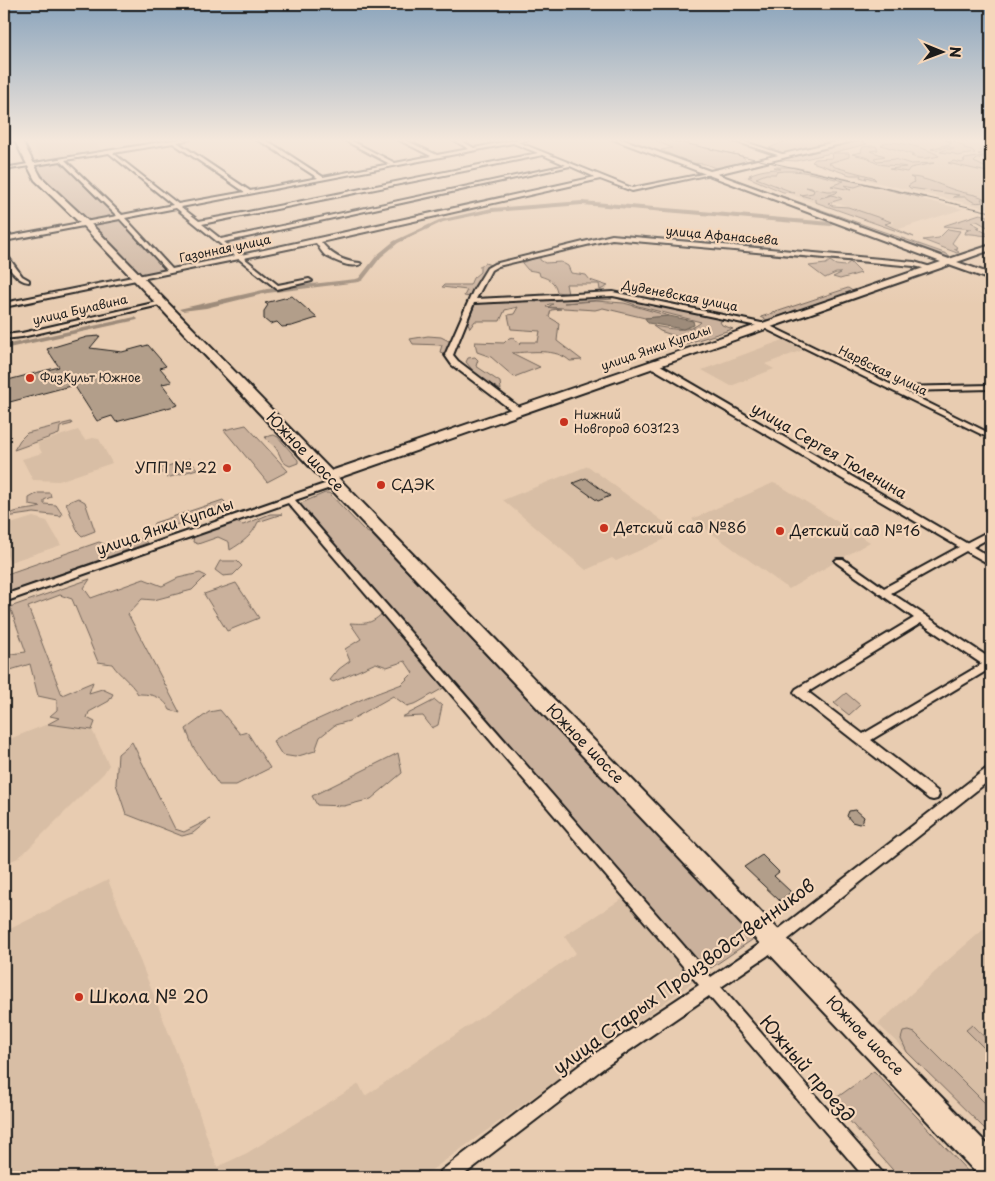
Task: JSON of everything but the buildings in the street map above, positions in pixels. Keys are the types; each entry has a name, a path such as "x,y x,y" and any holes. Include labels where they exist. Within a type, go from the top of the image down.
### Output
{"main road":[{"name":"Южное шоссе","path":"53,194 85,223 333,480 991,1168"},
{"path":"774,194 954,260 991,270"},
{"name":"улица Янки Купалы","path":"333,480 517,410 991,247"},
{"path":"954,260 991,277"},
{"path":"970,269 971,266 980,266"}],"street":[{"path":"97,194 171,271"},
{"path":"162,194 277,286 309,281"},
{"path":"4,239 244,194"},
{"path":"196,222 248,214 345,194"},
{"path":"220,241 436,194"},
{"name":"Газонная улица","path":"4,305 240,258 524,194"},
{"name":"улица Афанасьева","path":"517,410 450,358 450,350 471,301 491,266 607,237 914,264 932,268"},
{"path":"317,241 327,254 336,255 351,265 358,264"},
{"path":"4,255 7,264 27,281"},
{"name":"Дуденевская улица","path":"471,301 613,294 764,325"},
{"name":"улица Булавина","path":"4,337 22,335 162,303"},
{"name":"Нарвская улица","path":"764,325 991,437"},
{"name":"улица Сергея Тюленина","path":"652,364 991,562"},
{"path":"896,389 991,388"},
{"name":"улица Янки Купалы","path":"4,599 289,499 333,480"},
{"name":"Южный проезд","path":"289,499 875,1177"},
{"path":"884,593 991,533"},
{"path":"840,561 884,593 991,664 862,740"},
{"path":"922,618 800,692 933,795"},
{"name":"улица Старых Производственников","path":"447,1177 599,1061 774,941 991,772"}],"shaded area":[{"path":"58,194 95,194 117,216 89,221"},
{"path":"771,194 777,194 947,254 949,257 944,258"},
{"path":"791,194 900,194 963,209 899,229 888,225 894,222 840,204 835,203 824,206"},
{"path":"832,194 820,198 832,195 841,198 828,203 833,206 848,207 889,221 891,222 885,224 914,237 815,202 815,199 800,195"},
{"path":"906,194 926,197 922,198"},
{"path":"927,194 991,194 991,209"},
{"path":"953,194 971,194 985,199 981,199 983,202 980,203 971,201 966,197 953,197 959,195"},
{"path":"980,214 991,217 991,229 977,221 971,222 980,227 977,228 990,235 965,234 966,231 972,229 943,226"},
{"path":"120,218 168,270 143,276 93,224"},
{"path":"948,229 960,231 952,243 958,248 954,249 959,252 957,253 923,240 939,238"},
{"path":"540,256 540,260 545,263 561,262 568,266 571,273 586,275 590,280 608,286 600,290 599,284 566,284 568,294 557,292 555,285 551,281 540,276 539,272 528,270 522,263"},
{"path":"830,261 836,265 845,266 850,262 861,273 840,279 833,277 841,273 836,273 825,278 809,266 826,264"},
{"path":"485,263 491,265 479,279 470,297 464,296 467,290 442,287 444,285 470,285 473,278 480,272 480,266"},
{"path":"848,288 854,292 795,310 773,319 767,320 761,317"},
{"path":"607,297 612,299 564,303 596,301 624,303 669,316 645,318 603,308 595,310 548,307 553,304 549,304 546,307 561,309 551,310 549,317 559,323 557,341 582,360 570,361 551,352 512,353 540,367 514,377 491,357 477,352 475,342 504,343 513,337 520,345 521,342 538,342 540,331 511,329 508,315 514,314 518,307 505,310 500,321 475,321 470,328 468,323 475,304 507,300 537,302 537,298 555,299"},
{"path":"617,298 724,319 720,322 722,325 733,329 682,345 675,342 678,337 660,331 653,326 684,329 696,326 701,322 638,306"},
{"path":"669,316 693,321 694,325 683,329 648,323 645,318"},
{"path":"428,336 441,337 451,342 446,354 440,352 442,345 413,344 410,339"},
{"path":"783,340 803,350 765,364 774,369 731,386 702,370"},
{"path":"475,357 478,360 476,366 500,382 501,390 479,378 466,362 468,358"},
{"path":"71,422 72,424 60,427 59,434 14,450 27,433"},
{"path":"246,425 288,471 267,482 224,430"},
{"path":"78,430 85,440 99,439 112,463 59,481 33,480 22,459 42,453 37,443"},
{"path":"274,435 278,437 298,460 298,463 290,466 283,461 276,448 265,437"},
{"path":"189,459 197,469 167,478 159,469"},
{"name":"Детский сад №86","path":"588,466 675,530 663,537 665,539 616,561 612,558 586,570 503,500"},
{"name":"Детский сад №16","path":"773,483 870,542 789,589 692,519"},
{"path":"38,493 50,493 51,497 44,500 44,504 56,505 62,514 61,516 34,513 6,517 18,511 41,507 29,505 29,498"},
{"path":"329,493 365,531 371,534 753,937 752,940 711,968 702,965 299,504"},
{"path":"78,498 85,502 95,531 82,536 78,532 66,503"},
{"path":"223,500 225,502 218,510 170,527 153,527 154,523"},
{"path":"270,514 282,514 258,522 247,538 230,550 229,542 218,537 198,544 193,542 194,535 233,521 243,525"},
{"path":"33,517 47,521 61,545 10,562 7,556 4,557 4,526"},
{"path":"143,538 147,543 4,594 4,575 99,542 113,548"},
{"path":"220,561 237,561 242,566 233,575 223,576 215,570"},
{"path":"200,573 206,576 192,590 154,600 142,599 128,614 180,713 170,710 157,697 138,694 112,664 98,662 72,599 60,595 28,607 62,695 93,682 89,693 102,689 113,694 109,701 89,712 87,718 95,722 92,730 48,724 59,718 50,716 57,710 57,700 38,696 30,664 4,672 4,655 26,652 10,607 90,579 84,588 91,598 144,579 162,586 178,578"},
{"path":"236,583 259,618 227,631 204,594"},
{"path":"384,612 447,686 417,703 407,706 393,696 349,721 335,725 320,737 315,751 295,757 282,755 273,741 279,737 367,697 402,684 413,673 405,661 387,667 376,663 333,682 330,680 339,669 350,661 345,649 361,639 350,623 368,622 376,619"},
{"path":"846,693 860,705 849,715 834,703"},
{"path":"435,700 442,706 438,725 432,728 423,716 402,717"},
{"path":"220,710 240,734 247,732 270,768 236,785 219,785 193,747 186,729 209,712"},
{"path":"48,724 92,730 109,765 104,773 25,852 18,858 4,864 4,741"},
{"path":"132,742 175,829 184,832 210,819 193,833 182,836 126,814 116,784 118,754"},
{"path":"398,753 402,773 371,799 344,806 317,805 312,796"},
{"path":"108,880 191,1089 217,1167 247,1153 359,1084 365,1096 576,953 564,936 625,897 696,980 422,1177 4,1177 4,932"},
{"path":"991,923 991,1135 878,1024"},
{"path":"972,1025 991,1043 991,1055 966,1030"},
{"path":"903,1032 915,1033 991,1109 991,1135 907,1052 901,1039"},
{"path":"874,1071 973,1177 899,1177 832,1101"}],"waterway":[{"path":"182,309 206,306 267,291 357,281 361,279 379,256 396,242 441,221 492,210 582,203 831,224"},
{"path":"4,347 135,319"}],"tram line":[{"path":"911,194 991,212"}],"place":[{"name":"ФизКульт Южное","path":"30,378"},
{"name":"Нижний Новгород 603123","path":"564,422"},
{"name":"УПП № 22","path":"227,468"},
{"name":"СДЭК","path":"381,485"},
{"name":"Детский сад №86","path":"604,528"},
{"name":"Детский сад №16","path":"780,531"},
{"name":"Школа № 20","path":"79,997"}]}
